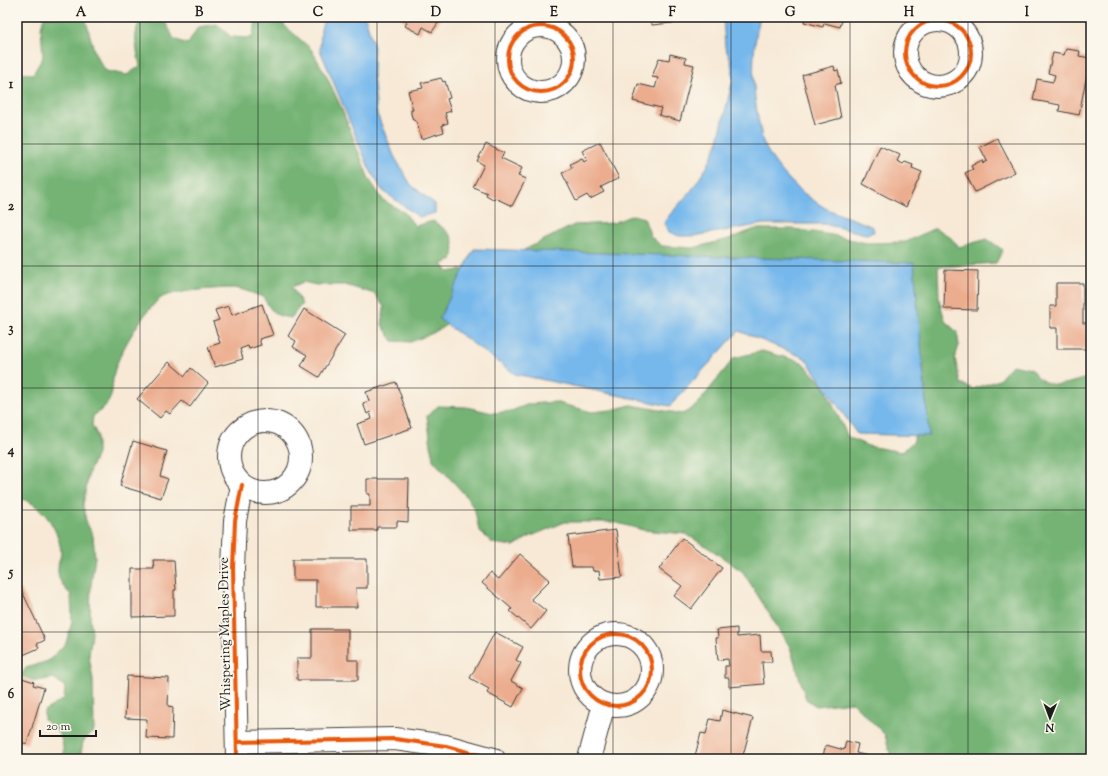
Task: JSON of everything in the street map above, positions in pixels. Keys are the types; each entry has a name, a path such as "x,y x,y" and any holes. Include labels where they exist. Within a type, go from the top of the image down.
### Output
{"street":[{"name":"Whispering Maples Drive","path":"237,750 233,568 235,521 242,485"},
{"path":"589,759 604,704"},
{"path":"237,750 395,739 446,746 494,759"}],"green space":[{"path":"44,17 85,17 95,54 106,71 127,75 140,66 136,47 136,34 139,22 143,17 163,20 174,39 188,44 198,27 217,24 231,37 252,38 256,22 255,17 283,17 284,25 311,49 326,75 341,107 369,179 383,200 405,213 415,226 433,221 444,229 451,237 454,246 452,260 442,264 448,272 476,267 510,257 574,225 613,223 633,215 644,218 651,237 662,246 693,248 729,239 755,229 794,229 832,235 866,243 906,242 935,228 949,236 959,247 987,239 1003,250 996,263 938,267 939,299 945,321 957,332 959,345 955,358 960,383 973,389 999,380 1012,365 1031,369 1044,382 1051,384 1065,384 1091,377 1091,759 898,759 891,757 885,735 852,702 816,706 806,699 790,647 743,572 712,550 686,534 643,530 614,522 565,522 529,537 514,546 492,543 479,530 475,511 467,497 433,460 427,416 438,406 466,407 493,413 511,411 529,404 554,402 592,412 611,410 631,405 683,414 697,405 734,358 762,351 802,362 824,386 848,437 868,446 902,452 914,441 916,402 908,333 458,318 433,333 411,342 393,341 382,325 384,307 375,294 345,285 316,285 303,282 292,287 302,304 291,318 281,316 274,312 263,297 245,290 234,288 196,290 174,293 166,296 155,303 142,318 121,353 113,378 110,397 102,409 93,416 92,425 97,435 97,454 89,472 83,505 86,521 93,536 95,557 91,585 90,617 92,633 89,655 93,680 94,731 83,742 80,759 61,759 64,755 61,738 57,731 44,720 44,711 64,699 65,687 54,678 36,681 21,676 26,668 48,661 66,643 72,622 71,595 63,586 58,576 58,566 61,552 57,534 41,510 26,500 17,498 17,73 33,74 43,57 41,27"}],"water":[{"path":"325,17 365,17 374,47 373,74 377,114 394,156 411,185 435,204 435,213 419,217 382,190 369,168 320,50 321,29"},
{"path":"723,17 760,17 754,57 755,97 762,139 775,163 808,197 827,209 873,227 874,232 866,234 824,224 763,224 694,236 679,236 669,232 664,224 667,218 691,191 707,167 717,145 733,79 731,61 725,47"},
{"path":"474,249 914,263 929,436 857,434 805,358 739,331 670,406 515,374 439,319"}],"building":[{"path":"398,17 442,17 432,32 423,27 420,34 405,26 407,22"},
{"path":"632,17 680,17 681,22 652,25 651,20 633,22"},
{"path":"805,17 843,17 840,27 824,23 823,27 804,22"},
{"path":"1066,49 1080,51 1079,56 1090,58 1079,115 1059,111 1060,105 1033,100 1037,79 1053,82 1055,75 1048,73 1053,53 1064,55"},
{"path":"670,54 686,58 685,63 694,65 680,121 659,115 661,108 633,101 638,84 655,88 658,78 652,77 659,58 669,60"},
{"path":"834,66 835,71 838,70 841,83 835,85 841,118 815,125 802,75"},
{"path":"441,78 443,82 445,81 450,98 447,99 451,111 445,113 448,123 442,125 444,132 421,139 417,122 413,120 411,114 411,110 413,110 408,91 423,88 421,83"},
{"path":"997,138 1015,172 975,192 965,173 973,169 971,166 982,160 983,163 987,161 980,147"},
{"path":"600,142 619,178 601,187 604,192 590,199 587,195 576,201 562,173 572,168 570,164 582,158 584,162 587,160 582,151"},
{"path":"486,144 504,153 501,158 522,168 518,176 526,179 512,206 495,198 493,199 486,195 487,193 473,187 484,165 477,161"},
{"path":"880,146 900,155 897,161 903,164 905,162 913,165 912,168 922,172 906,207 863,184"},
{"path":"945,270 978,271 977,310 944,309"},
{"path":"1056,283 1083,283 1083,323 1088,323 1088,349 1057,349 1057,328 1050,328 1050,306 1056,306"},
{"path":"262,304 273,335 259,339 261,345 249,349 248,346 240,349 243,359 215,367 208,347 220,343 213,322 219,320 215,310 229,306 232,315"},
{"path":"304,309 345,335 319,377 301,366 307,355 293,347 296,341 288,336"},
{"path":"169,362 185,376 191,368 208,383 190,407 182,401 170,414 166,411 160,418 137,399"},
{"path":"396,382 412,428 364,444 357,424 372,419 370,412 367,414 363,403 369,401 366,392"},
{"path":"133,441 167,451 160,476 168,479 161,498 120,486"},
{"path":"367,479 409,479 408,522 397,521 397,527 377,527 377,530 351,530 351,506 370,506 370,494 367,494"},
{"path":"616,530 622,577 600,579 599,570 593,571 592,567 572,567 568,536"},
{"path":"682,538 722,568 691,609 674,596 682,586 659,569"},
{"path":"520,554 550,580 531,599 546,611 531,629 510,611 512,609 482,583 490,573 498,580"},
{"path":"293,559 367,559 367,588 356,588 357,607 316,607 316,580 293,580"},
{"path":"153,560 174,560 176,590 174,590 174,616 132,617 132,569 154,569"},
{"path":"21,589 45,640 37,644 39,648 23,655 20,650 17,652 17,591"},
{"path":"737,628 737,637 760,635 761,651 771,651 772,662 762,662 764,684 729,687 729,678 725,678 725,666 729,666 728,659 718,660 716,638 718,638 717,630"},
{"path":"312,629 348,629 348,660 358,660 358,680 297,680 297,658 312,658"},
{"path":"495,632 523,647 516,660 521,663 511,681 523,688 513,707 487,693 489,689 470,678"},
{"path":"127,676 169,678 168,706 173,707 172,739 146,738 147,719 125,718"},
{"path":"19,677 34,682 33,685 44,688 27,744 17,741 17,684"},
{"path":"722,710 753,718 742,759 708,759 695,756 701,733 706,734 710,719 720,721"},
{"path":"846,741 858,744 856,753 872,757 871,759 822,759 826,745 844,750"}],"cycle path":[{"path":"938,20 951,22 966,35 969,40 971,53 969,66 956,81 951,84 938,86 925,84 910,71 907,66 905,53 907,40 920,25 925,22 938,20"},
{"path":"541,26 554,29 564,36 571,46 574,59 571,72 564,82 554,89 541,92 528,89 518,82 511,72 508,59 511,46 518,36 528,29 541,26"},
{"path":"237,759 233,568 235,521 242,485"},
{"path":"616,634 636,640 646,650 652,670 646,690 636,700 616,706 596,700 586,690 580,670 586,650 596,640 616,634"},
{"path":"237,742 395,739 446,746 494,759"}]}
